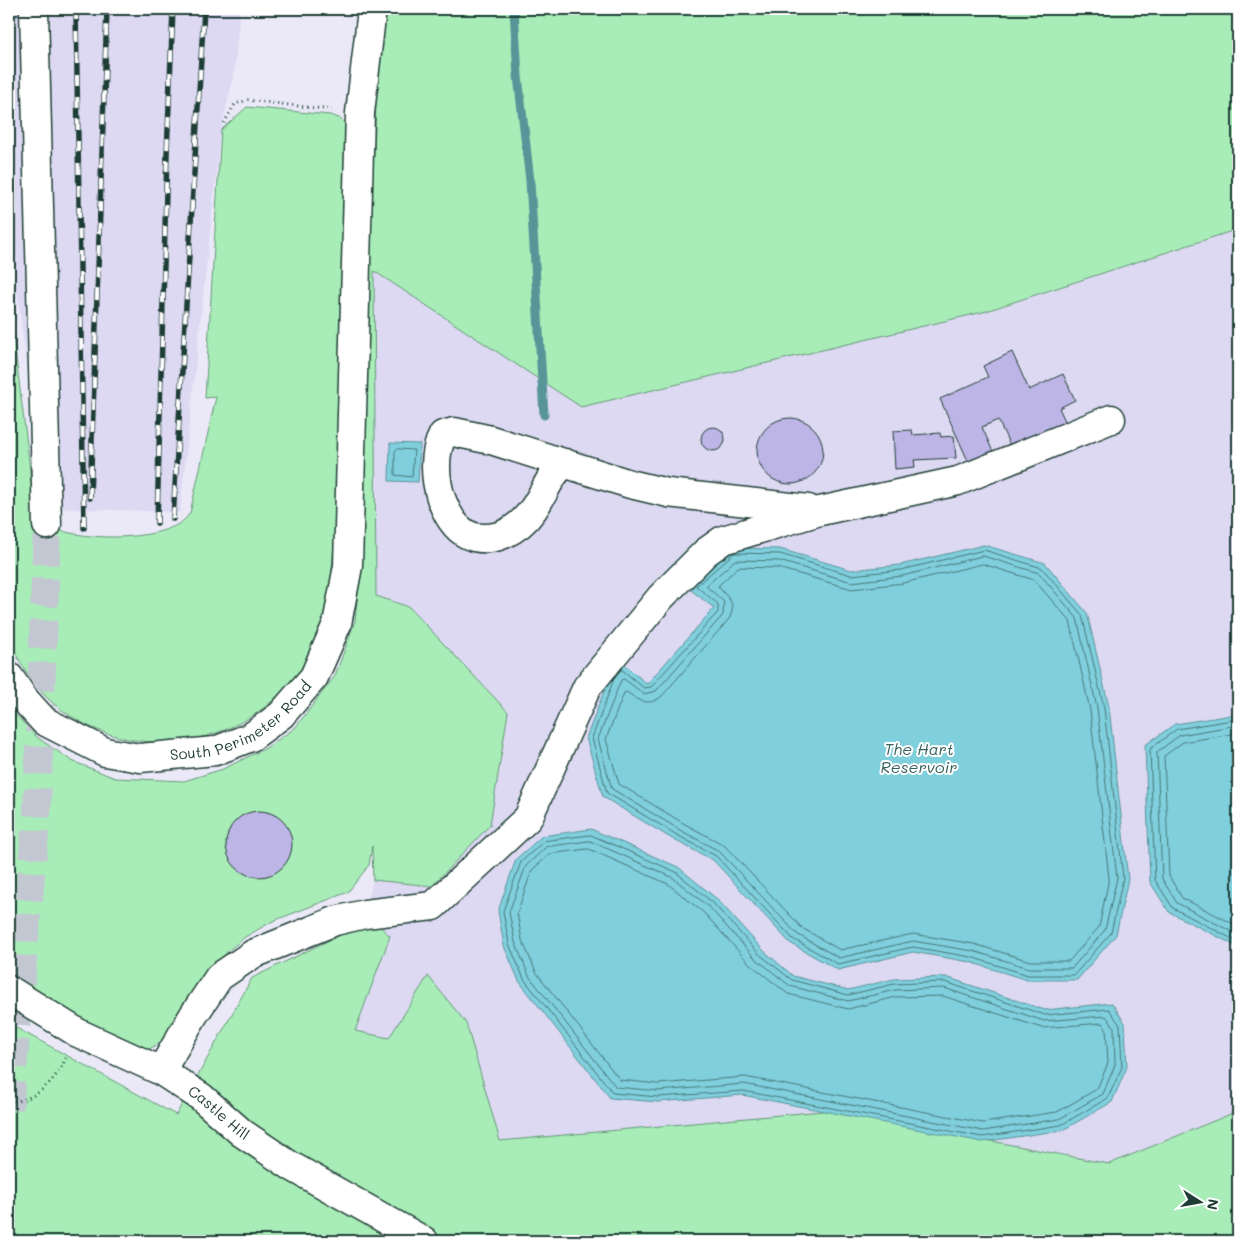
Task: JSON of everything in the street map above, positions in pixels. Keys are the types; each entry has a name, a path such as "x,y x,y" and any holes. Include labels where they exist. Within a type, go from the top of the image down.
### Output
{"street":[{"path":"34,9 47,526"},
{"name":"South Perimeter Road","path":"9,677 24,699 44,721 105,752 140,758 174,757 215,751 251,737 281,715 314,677 337,624 348,566 360,113 372,9"},
{"path":"161,1071 193,1016 219,977 253,954 335,921 365,914 433,906 528,818 587,687 661,596 706,552 724,540 820,510 958,481 1111,419"},
{"path":"565,463 556,469 538,503 525,518 508,534 495,538 467,535 455,526 444,508 437,485 439,442 443,435 454,432 491,440 668,494 820,510"},
{"name":"Castle Hill","path":"9,990 78,1033 161,1071 201,1097 242,1133 291,1166 424,1241"}],"path":[{"path":"224,123 235,104 248,100 360,113"},
{"path":"9,1101 16,1101 44,1090 61,1068"}],"shaded area":[{"path":"9,9 240,9 234,75 221,130 180,512 46,508 9,232"},
{"path":"1238,229 1238,1111 1109,1164 500,1141 319,1035 365,914 373,880 374,270 581,407 996,308"}],"green space":[{"path":"385,9 1238,9 1238,229 983,312 581,407 374,271 376,596 409,607 508,712 490,825 432,886 373,880 372,846 369,865 348,892 273,921 245,937 228,951 162,1041 148,1050 133,1046 96,1028 57,1004 9,970 9,708 38,738 72,761 115,778 184,781 223,769 266,748 295,728 335,676 355,621 363,539 371,215 378,59"},
{"path":"247,107 330,115 339,118 348,126 336,520 327,605 320,632 301,669 274,699 242,722 205,736 167,742 127,739 89,726 54,704 33,682 9,640 9,303 29,460 34,516 51,527 67,532 105,537 147,534 166,530 180,523 190,513 216,397 205,398 221,130"},
{"path":"372,919 390,936 355,1031 389,1038 428,976 466,1023 500,1141 833,1110 1109,1164 1238,1111 1238,1241 9,1241 9,1024 176,1115 252,978"}],"water":[{"path":"390,443 420,444 418,482 389,481"},
{"name":"The Hart Reservoir","path":"984,545 1045,563 1087,613 1109,707 1128,879 1116,935 1077,980 1027,980 970,962 913,952 838,970 790,943 713,860 674,840 603,797 586,738 617,658 647,684 714,608 687,587 732,548 780,549 851,570 900,565"},
{"path":"1238,714 1238,947 1169,912 1150,882 1145,745 1175,724"},
{"path":"591,829 678,867 717,899 763,950 793,976 848,990 894,979 946,977 1045,1010 1112,1003 1125,1023 1127,1067 1112,1102 1063,1130 982,1142 742,1095 658,1102 610,1098 519,981 504,946 498,911 516,859 542,836"}],"building":[{"path":"1012,352 1029,390 1063,374 1075,400 1059,408 1067,425 1012,450 998,420 982,427 994,454 970,465 940,399 988,377 983,366"},
{"path":"783,418 797,418 809,423 818,432 823,444 821,464 814,475 797,484 783,484 771,479 762,470 757,458 757,444 762,432 771,423"},
{"path":"713,427 722,430 725,439 722,448 713,451 704,448 701,439 704,430"},
{"path":"912,430 913,435 940,433 941,437 954,436 956,458 914,460 915,467 895,469 893,431"},
{"path":"252,811 266,811 278,816 287,825 292,837 290,857 283,868 266,877 252,877 240,872 231,863 226,851 226,837 231,825 240,816"}],"waterway":[{"path":"514,9 518,76 530,181 544,415"}],"tunnel":[{"path":"9,1109 37,812 47,525"}],"railway":[{"path":"76,9 84,528"},
{"path":"90,498 107,9"},
{"path":"157,523 173,9"},
{"path":"173,519 204,9"}]}
